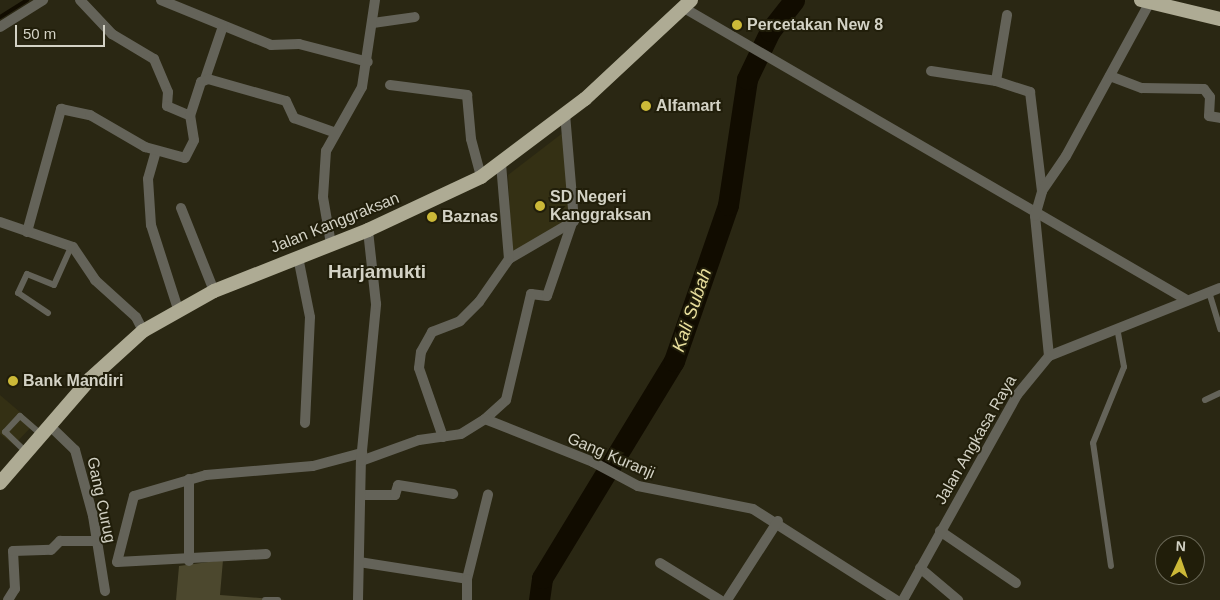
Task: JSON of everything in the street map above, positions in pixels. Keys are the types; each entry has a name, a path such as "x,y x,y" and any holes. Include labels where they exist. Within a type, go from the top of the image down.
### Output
{"highway":[{"path":"1145,1 1220,20"},
{"name":"Jalan Kanggraksan","path":"0,483 45,430 114,356 143,331 178,309 214,291 368,230 481,177 564,114 687,4"}],"street":[{"path":"0,27 43,0"},
{"path":"80,0 112,34 154,59 168,92 167,106 190,116"},
{"path":"161,0 271,45 299,44 368,62"},
{"path":"331,244 322,173 334,132 362,87 368,62 375,0"},
{"path":"1049,356 1035,216 1042,191 1110,76 1145,1"},
{"path":"687,4 743,45 780,67 1035,216 1187,300"},
{"path":"996,81 1007,14"},
{"path":"373,23 415,17"},
{"path":"27,232 60,109 90,115 156,152 186,157 194,138 190,116 206,79 223,26"},
{"path":"931,71 996,81 1030,92 1034,98 1042,191"},
{"path":"1110,76 1142,88 1204,89 1210,98 1210,116 1220,118"},
{"path":"206,79 286,101 294,118 334,132"},
{"path":"390,85 467,95 468,124 481,177"},
{"path":"266,554 189,561 117,562 133,497 189,479 314,466 361,457 419,440 461,434 485,419 506,400 531,294 547,296 572,223 564,114"},
{"path":"156,152 148,179 151,225 178,309"},
{"path":"501,163 508,259"},
{"path":"181,208 214,291"},
{"path":"0,222 71,247 81,254 95,280 136,317 143,331"},
{"path":"443,437 419,368 421,352 432,332 460,320 479,302 508,259 572,223"},
{"path":"358,600 361,457 376,304 368,230"},
{"path":"298,257 310,317 305,423"},
{"name":"Jalan Angkasa Raya","path":"903,600 927,571 940,531 1017,395 1049,356 1116,326 1220,288"},
{"name":"Gang Kuranji","path":"485,419 593,462 638,486 753,509 778,521 896,600"},
{"name":"Gang Curug","path":"45,430 75,450 97,541 105,596"},
{"path":"189,479 189,561"},
{"path":"361,496 395,496 398,485 453,494"},
{"path":"467,600 467,579 488,495"},
{"path":"727,600 778,521"},
{"path":"940,531 1016,583"},
{"path":"8,600 14,589 13,551 51,550 60,541 97,541"},
{"path":"359,562 467,579"},
{"path":"660,563 720,600"},
{"path":"927,571 948,596 958,600"}],"lane":[{"path":"48,313 18,293 27,274 54,285 71,247"},
{"path":"1209,292 1220,329"},
{"path":"1111,566 1093,443 1124,367 1116,326"},
{"path":"1204,400 1220,393"},
{"path":"26,452 6,432 20,416 45,430"},
{"path":"265,600 278,600"}],"shaded area":[{"name":"SD Negeri Kanggraksan","path":"564,132 572,222 512,256 508,175"},
{"path":"0,395 34,424 14,445 0,434"},
{"path":"223,560 220,595 285,600 176,600 179,566"}],"waterway":[{"path":"0,17 27,0"},
{"name":"Kali Subah","path":"539,600 542,578 674,361 728,205 747,79 770,31 794,0"}],"place":[{"name":"Percetakan New 8","path":"737,25"},
{"name":"Alfamart","path":"646,106"},
{"name":"SD Negeri Kanggraksan","path":"540,206"},
{"name":"Baznas","path":"432,217"},
{"name":"Bank Mandiri","path":"13,381"}],"district":[{"name":"Harjamukti","path":"377,272"}]}
